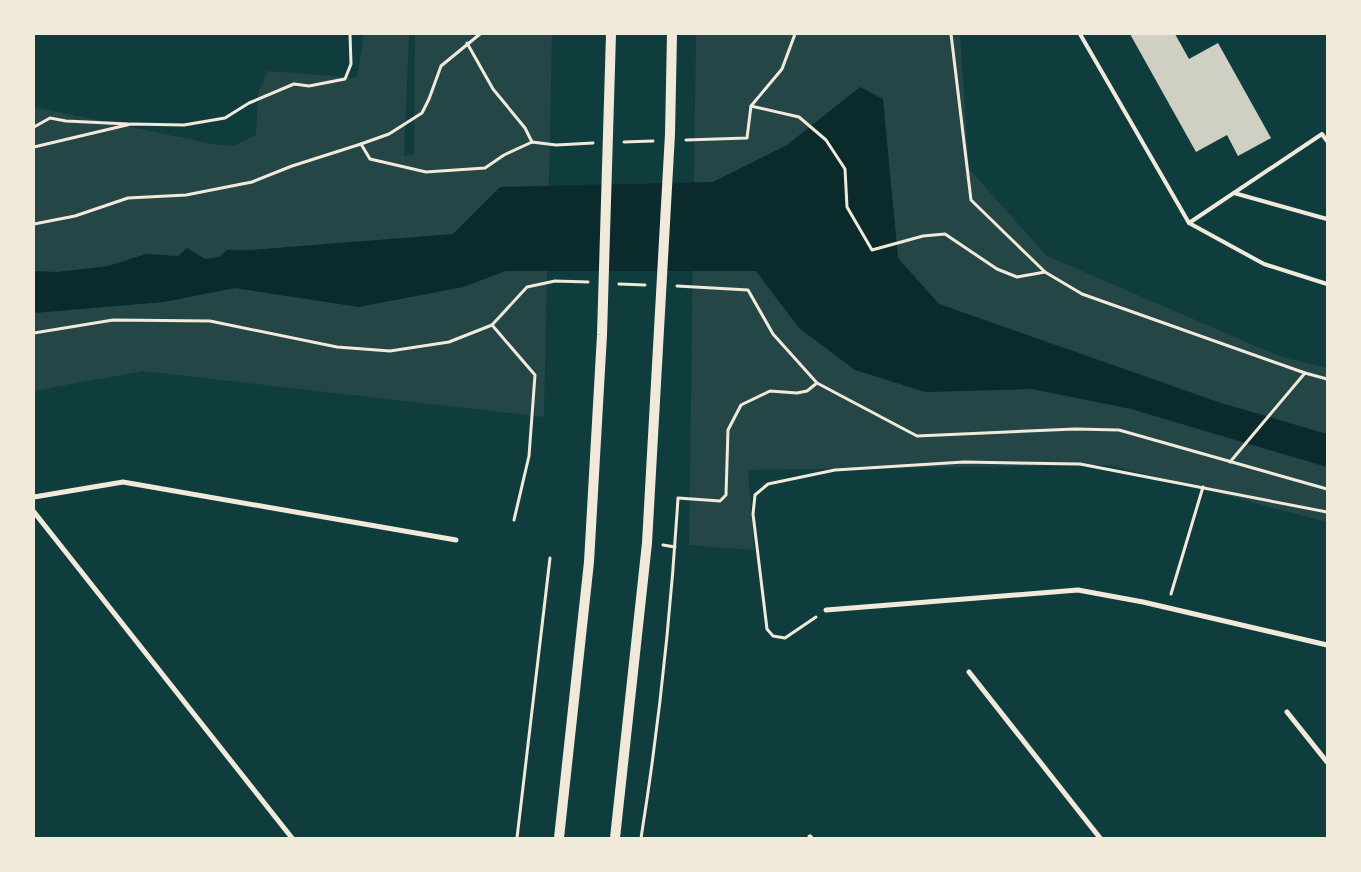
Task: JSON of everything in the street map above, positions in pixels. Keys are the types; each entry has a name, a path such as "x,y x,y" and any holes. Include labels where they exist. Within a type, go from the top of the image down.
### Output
{"main road":[{"path":"559,838 589,562 609,132 611,34"},
{"path":"615,838 647,544 652,424 669,144 672,34"}],"street":[{"path":"34,497 123,482 456,540"},
{"path":"34,512 292,838"},
{"path":"826,610 1078,590 1167,608 1327,645"},
{"path":"969,672 1100,838"},
{"path":"1287,712 1327,762"}],"lane":[{"path":"1080,34 1189,223 1264,264 1327,284"},
{"path":"1189,223 1322,134 1327,141"},
{"path":"1234,193 1327,219"}],"path":[{"path":"34,128 50,118 66,122 184,125 225,118 249,103 294,84 309,86 345,79 352,64 350,34"},
{"path":"34,224 76,216 128,198 186,195 252,182 292,166 389,134 422,114 441,66 480,34"},
{"path":"680,140 747,138 751,106 782,69 795,34"},
{"path":"951,34 972,200 1045,272 1082,294 1305,373 1327,378"},
{"path":"467,43 492,89 525,128 532,142"},
{"path":"751,106 799,117 826,140 845,169 847,207 872,250 923,236 945,234 997,269 1017,277 1045,272"},
{"path":"34,147 131,124"},
{"path":"623,142 661,141"},
{"path":"361,144 370,159 426,172 485,168 504,155 532,142 556,145 594,143"},
{"path":"34,334 113,320 210,321 337,347 390,351 449,342 492,325 527,287 555,281 594,283"},
{"path":"614,284 653,285"},
{"path":"672,286 748,290 773,334 817,383 917,436 1075,429 1119,430 1327,488"},
{"path":"492,325 535,375 529,456 514,520"},
{"path":"1230,462 1305,373"},
{"path":"641,838 653,766 675,547 678,498 720,501 726,495 728,430 741,405 770,391 797,393 807,391 817,383"},
{"path":"826,610 786,638 773,636 767,629 753,514 755,495 768,484 835,470 964,462 1080,464 1327,512"},
{"path":"1167,608 1203,487"},
{"path":"517,838 550,558"}],"shaded area":[{"path":"364,34 409,34 404,156 414,154 415,34 552,34 544,417 143,371 34,391 34,107 218,145 233,146 256,135 258,93 268,71 357,78"},
{"path":"696,34 960,34 969,169 1047,256 1279,356 1327,368 1327,522 1110,465 748,470 754,550 689,545"},
{"path":"860,87 883,99 898,258 939,304 1218,402 1327,434 1327,467 1131,409 1032,389 925,392 855,370 799,328 756,271 506,271 463,287 359,307 235,288 164,302 34,313 34,271 57,272 108,266 146,254 178,256 187,248 205,259 219,257 227,250 250,250 453,234 500,187 713,182 787,145"}],"building":[{"path":"1130,34 1175,34 1189,59 1218,43 1271,138 1238,156 1227,135 1196,152"}]}
